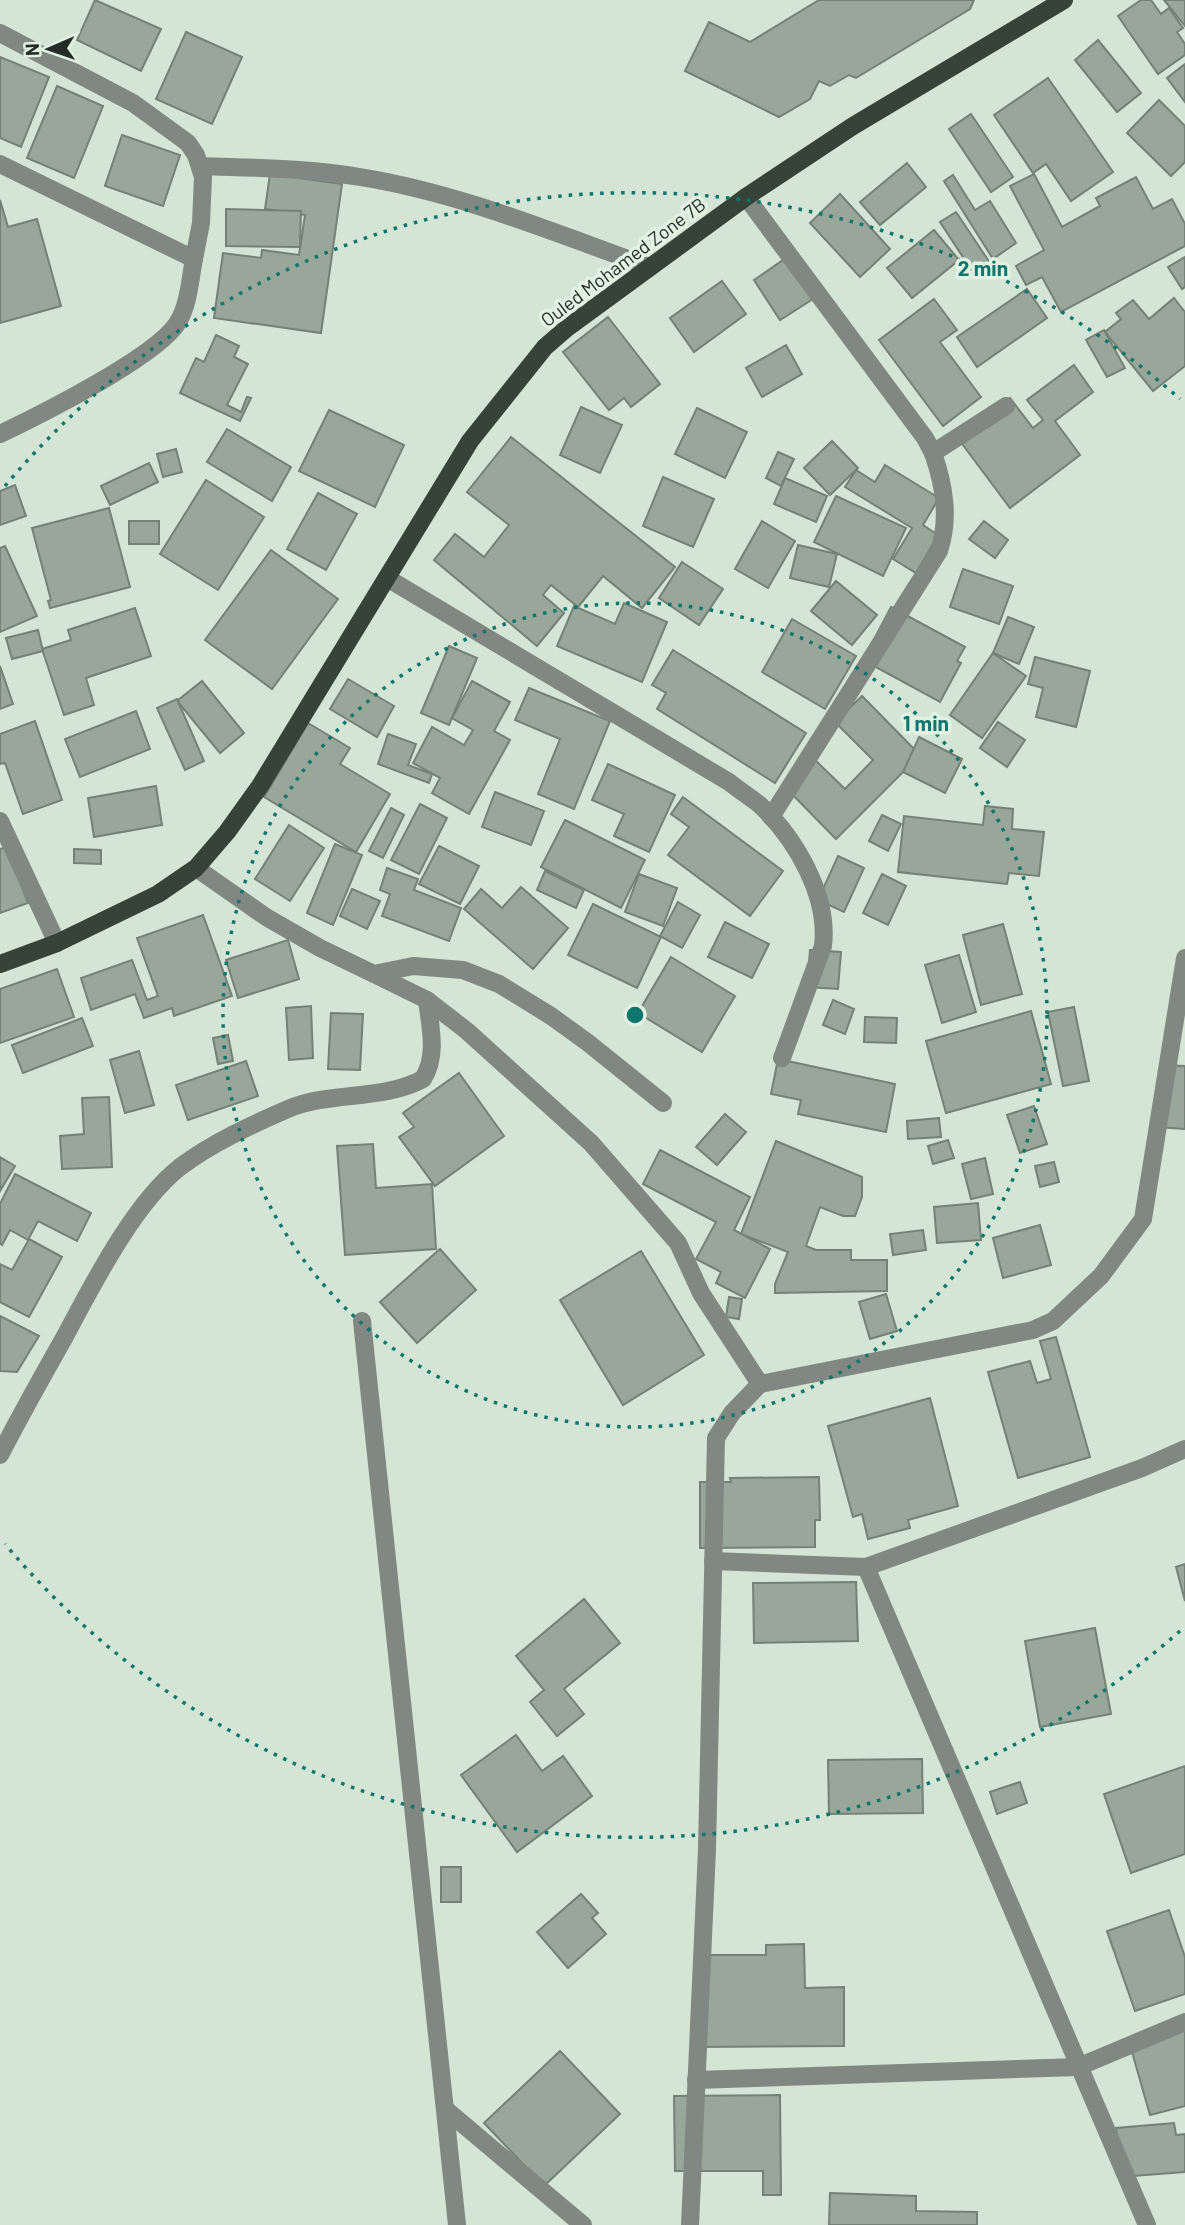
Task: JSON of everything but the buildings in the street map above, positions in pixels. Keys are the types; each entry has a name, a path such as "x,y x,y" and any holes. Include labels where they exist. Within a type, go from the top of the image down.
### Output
{"main road":[{"name":"Ouled Mohamed Zone 7B","path":"0,964 57,943 158,894 195,868 227,832 260,786 470,441 545,347 746,197 853,126 1064,0"}],"street":[{"path":"0,33 133,103 170,128 188,143 201,166 203,177 201,223 184,307 179,321 166,338 103,379 0,434"},
{"path":"0,164 194,259"},
{"path":"201,166 284,167 362,177 469,203 650,267"},
{"path":"746,197 925,438 940,472 946,507 945,534 939,551 771,817"},
{"path":"933,453 1006,406"},
{"path":"387,578 729,782 760,805 771,817 806,865 821,904 825,928 823,946 782,1058"},
{"path":"0,821 57,943"},
{"path":"195,868 266,917 320,948 427,1000 467,1031 591,1143 678,1243 701,1293 760,1384"},
{"path":"690,2225 707,1849 716,1438 732,1413 760,1384 1033,1330 1053,1321 1101,1276 1143,1219 1185,958"},
{"path":"374,974 413,966 463,970 479,975 551,1016 663,1103"},
{"path":"0,1455 104,1265 164,1183 179,1168 210,1147 291,1108 308,1102 392,1090 423,1079 429,1067 432,1049 427,1000"},
{"path":"362,1321 457,2225"},
{"path":"713,1561 866,1567 1142,1468 1185,1449"},
{"path":"866,1567 1147,2225"},
{"path":"696,2080 1078,2067 1185,2022"},
{"path":"445,2109 583,2225"}]}
